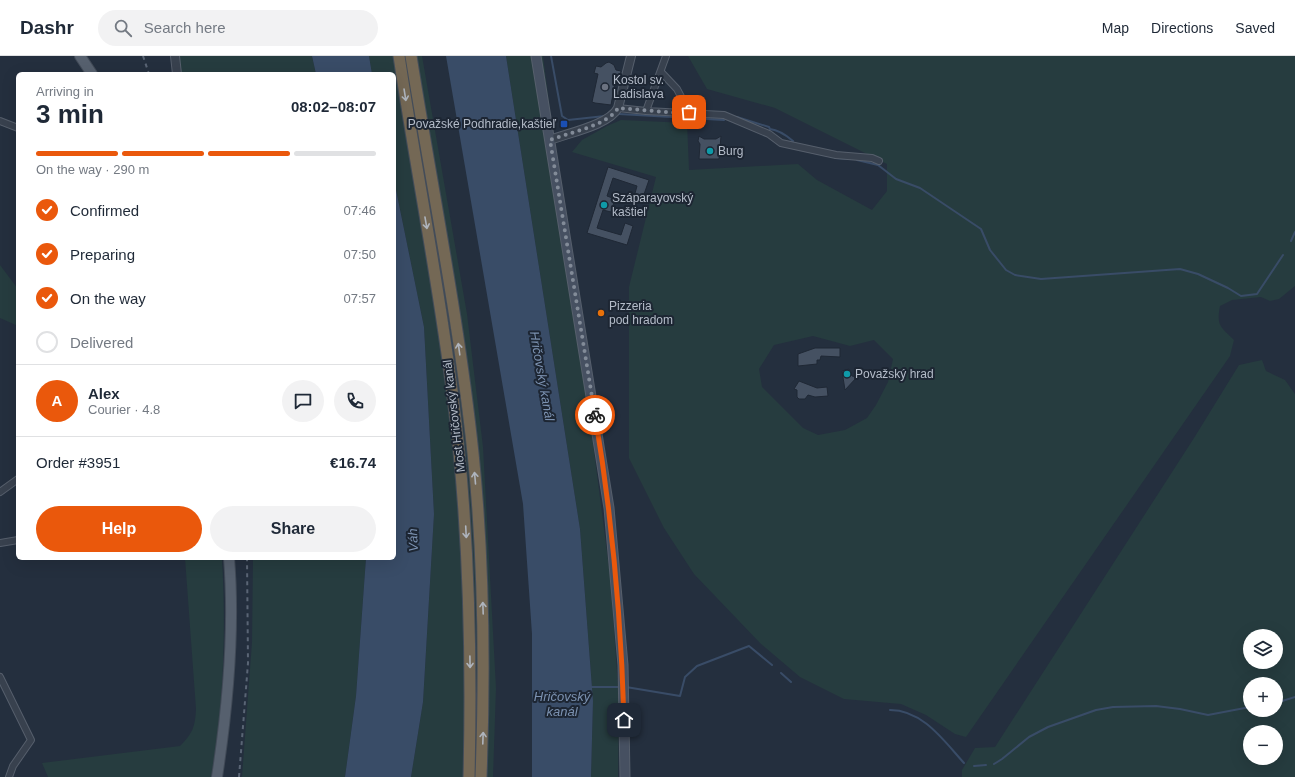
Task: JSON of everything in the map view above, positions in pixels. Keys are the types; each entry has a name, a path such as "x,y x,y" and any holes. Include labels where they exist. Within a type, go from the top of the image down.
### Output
{"highway":[{"name":"Most Hričovský kanál","path":"399,56 446,342 459,456 464,511 470,624 471,689 469,777"},
{"name":"Most Hričovský kanál","path":"412,56 455,316 473,453 478,509 483,631 481,777"}],"main road":[{"path":"80,56 91,72"},
{"path":"536,56 609,508 622,665 625,777"},
{"path":"217,777 226,712 231,639 229,560"}],"street":[{"path":"174,56 177,72"},
{"path":"550,140 607,119 615,112 618,108 631,56"},
{"path":"646,111 666,56"},
{"path":"660,72 677,89 689,112"},
{"path":"618,108 724,115 762,131 781,143 836,155 872,158 879,161"},
{"path":"0,121 16,127"},
{"path":"0,492 16,480"},
{"path":"0,542 16,540"},
{"path":"0,677 31,740 13,766 9,777"}],"green space":[{"path":"176,56 312,56 316,72 181,72"},
{"path":"369,56 422,56 467,314 483,447 496,688 493,777 411,777 423,702 434,514 424,327 396,190 396,72 372,72"},
{"path":"506,56 543,56 611,583 619,703 618,777 591,777 593,701 580,529"},
{"path":"688,56 1295,56 1295,286 1279,299 1270,301 1261,297 1232,300 1220,306 1219,322 1234,340 1230,356 966,737 955,734 926,715 901,704 844,699 800,677 761,644 694,574 664,528 629,458 629,287 656,177 572,152 582,140 621,120 687,123 689,170 798,164 817,180 872,210 887,191 887,164 775,108 707,89","holes":["813,336 850,346 874,340 893,359 888,382 876,405 867,418 845,430 818,435 803,428 762,387 759,369 774,345"]},
{"path":"0,265 16,286 16,325 0,318"},
{"path":"1262,360 1266,371 1285,380 1295,394 1295,777 962,777 962,770 975,748 995,747 1194,438 1239,365"},
{"path":"185,560 222,560 224,613 223,668 219,723 211,777 48,777 42,763 180,746 191,733 195,721 196,709"},
{"path":"253,560 366,560 356,696 345,777 242,777 252,642"}],"water":[{"path":"312,56 369,56 372,72 316,72"},
{"name":"Hričovský kanál","path":"446,56 506,56 580,529 593,701 591,777 532,777 532,634 523,504"},
{"name":"Váh","path":"396,190 424,327 434,514 423,702 411,777 345,777 356,696 366,560 396,560"}],"building":[{"name":"Kostol sv. Ladislava","path":"609,62 614,65 616,70 621,71 620,77 616,77 611,105 592,102 598,74 594,73 596,66 601,67"},
{"name":"Burg","path":"699,136 704,139 716,139 721,136 719,159 699,159"},
{"name":"Száparayovský kaštieľ","path":"608,167 649,180 642,200 634,197 637,186 613,178 607,196 615,199 611,212 603,210 597,228 621,235 625,223 633,226 627,245 587,233"},
{"path":"815,348 840,348 840,357 821,356 820,360 817,360 817,364 798,366 798,354"},
{"path":"849,369 852,376 857,377 845,390 842,371"},
{"path":"799,381 817,388 827,387 828,396 815,397 808,395 805,399 799,399 797,397 797,390 794,389"}],"waterway":[{"path":"551,56 562,116 568,120 605,116"},
{"path":"619,114 724,120"},
{"path":"737,117 769,127 770,129 782,133 793,141"},
{"path":"835,158 850,159"},
{"path":"857,160 878,165 896,179 920,188 981,229 990,250 1006,270 1015,275 1041,279 1180,269 1198,274 1228,288 1241,296 1257,294 1283,255"},
{"path":"1291,241 1295,232"},
{"path":"626,687 680,696 685,677 697,666 749,646 772,665"},
{"path":"781,673 791,682"},
{"path":"590,687 620,687"},
{"path":"1283,701 1295,697"},
{"path":"994,764 1029,737 1048,727 1096,710 1113,707 1156,706 1208,715 1243,708"},
{"path":"890,710 902,711 923,721 932,728 964,763"},
{"path":"974,766 986,765"}],"railway":[{"path":"143,56 148,72"},
{"path":"239,777 248,663 247,560"}],"way so far":[{"path":"595,415 550,140 607,119 611,117 618,108 690,114 689,112"}],"place":[{"name":"Kostol sv. Ladislava","path":"605,87"},
{"name":"Považské Podhradie,kaštieľ","path":"564,124"},
{"name":"Burg","path":"710,151"},
{"name":"Száparayovský kaštieľ","path":"604,205"},
{"name":"Pizzeria pod hradom","path":"601,313"},
{"name":"Považský hrad","path":"847,374"}],"route":[{"path":"595,415 609,508 616,578 624,720"}]}
